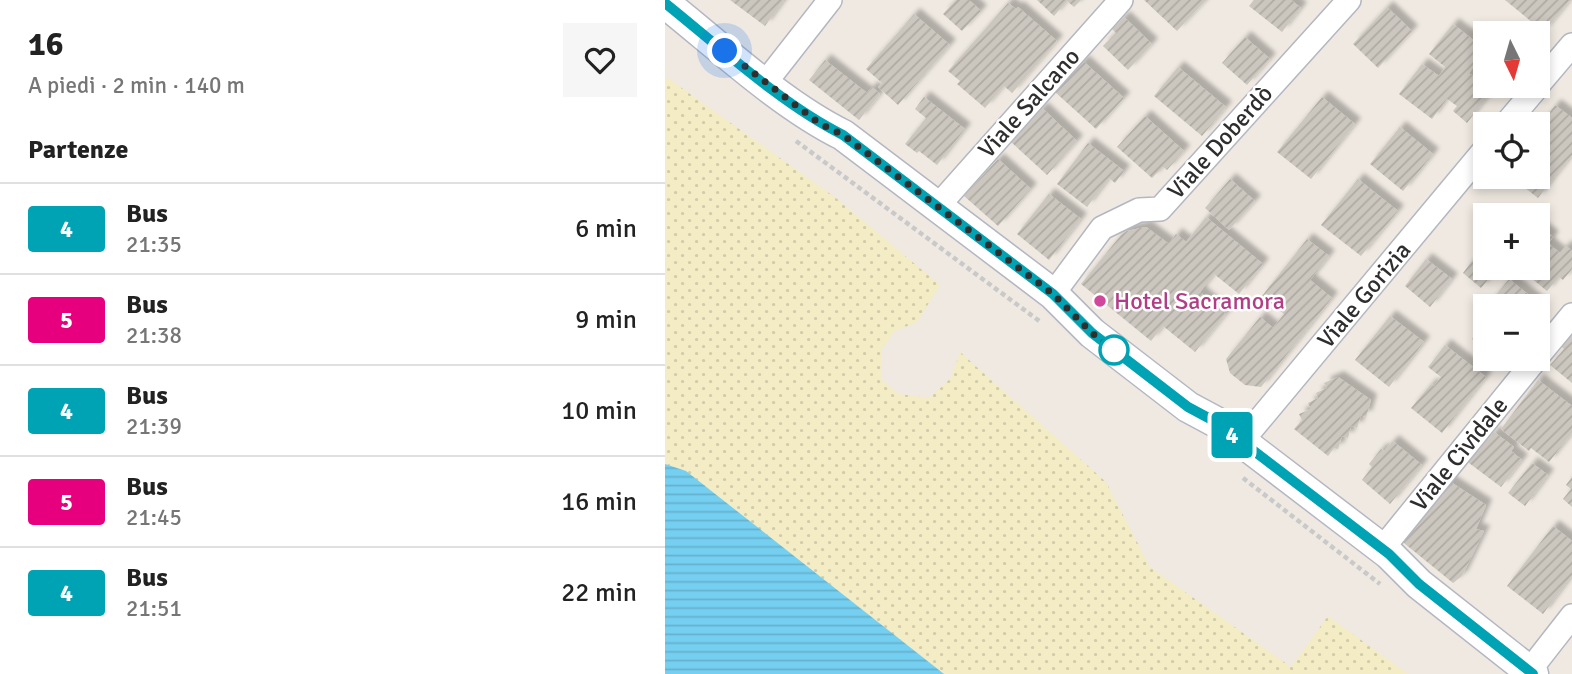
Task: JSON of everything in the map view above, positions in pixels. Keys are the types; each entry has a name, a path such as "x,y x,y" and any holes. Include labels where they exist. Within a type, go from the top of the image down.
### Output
{"street":[{"path":"765,83 830,0"},
{"name":"Viale Salcano","path":"937,206 1121,0"},
{"name":"Viale Doberdò","path":"1053,294 1102,228 1139,210 1160,209 1349,0"},
{"path":"665,3 765,83 819,123 843,135 1053,294 1092,333 1188,407 1216,422 1382,549 1419,584 1531,672 1572,616"},
{"path":"1551,70 1572,45"},
{"path":"1516,112 1528,98"},
{"name":"Viale Gorizia","path":"1241,442 1473,164"},
{"name":"Viale Cividale","path":"1550,341 1572,314"},
{"name":"Viale Cividale","path":"1382,549 1526,371"}],"sand":[{"path":"665,76 836,198 940,285 917,322 895,331 881,350 882,380 899,394 929,398 950,379 960,352 1106,482 1150,567 1291,667 1328,616 1408,674 944,674 686,472 665,464"}],"water":[{"path":"665,464 686,471 944,674 665,674"}],"building":[{"path":"730,0 784,0 765,26"},
{"path":"956,0 969,0 981,11 962,31 943,14"},
{"path":"1037,0 1081,0 1074,7 1067,1 1054,16"},
{"path":"1144,0 1206,0 1177,31"},
{"path":"1254,0 1291,0 1301,8 1282,32 1249,6"},
{"path":"1505,0 1570,0 1551,23 1551,21 1531,21"},
{"path":"1008,3 1016,9 1018,7 1057,41 1012,93 1004,86 985,108 957,84 960,81 948,71"},
{"path":"1387,7 1412,31 1378,68 1353,44"},
{"path":"914,14 950,45 898,105 878,87 882,83 866,69"},
{"path":"1124,17 1152,44 1128,70 1103,46 1116,33 1112,29"},
{"path":"1453,24 1473,40 1473,68 1469,73 1473,76 1473,98 1487,98 1467,123 1453,111 1457,106 1447,99 1432,119 1399,94 1422,64 1439,76 1445,67 1429,54"},
{"path":"1245,37 1270,59 1247,85 1222,63"},
{"path":"825,60 867,93 872,87 880,94 859,120 809,80"},
{"path":"1083,61 1124,98 1096,129 1055,92"},
{"path":"1178,67 1226,107 1202,136 1154,96"},
{"path":"924,97 965,129 937,165 905,144 926,118 915,109"},
{"path":"1322,97 1355,124 1311,179 1277,152"},
{"path":"1555,105 1572,118 1572,155 1550,183 1550,112"},
{"path":"1042,108 1077,141 1047,175 1011,142"},
{"path":"1145,116 1184,151 1167,170 1163,167 1152,178 1117,147"},
{"path":"1400,127 1433,154 1403,191 1370,164"},
{"path":"1088,143 1124,171 1115,183 1109,178 1087,207 1057,184"},
{"path":"998,159 1031,189 998,226 964,196"},
{"path":"1230,179 1255,201 1229,230 1205,208"},
{"path":"1358,179 1398,211 1361,256 1321,225"},
{"path":"1526,189 1545,189 1538,198"},
{"path":"1049,194 1081,219 1049,260 1017,234"},
{"path":"1206,217 1263,264 1239,294 1214,274 1200,292 1226,314 1195,352 1163,326 1151,341 1081,284 1127,231 1146,227 1169,244 1176,234 1186,242"},
{"path":"1307,239 1329,256 1310,280 1332,298 1261,387 1245,385 1230,373 1226,359 1260,317 1273,328 1284,314 1262,296"},
{"path":"1550,245 1560,253 1566,246 1572,251 1572,269 1563,280 1559,277 1547,291 1534,280 1550,280"},
{"path":"1426,259 1452,279 1430,307 1405,286"},
{"path":"1472,261 1473,280 1488,280 1481,288 1463,273"},
{"path":"1510,280 1528,294 1497,294"},
{"path":"1390,316 1424,342 1389,387 1355,360"},
{"path":"1572,330 1572,383 1550,365 1564,349 1559,345"},
{"path":"1445,345 1473,367 1473,371 1478,371 1486,377 1442,433 1411,408 1431,384 1434,386 1441,377 1428,367"},
{"path":"1338,377 1371,400 1366,417 1361,415 1357,428 1351,426 1348,438 1342,436 1338,449 1334,448 1328,456 1294,429 1302,420 1299,414 1311,409 1308,403 1318,398 1316,393 1327,388 1324,383"},
{"path":"1538,380 1572,406 1572,433 1549,462 1531,448 1529,451 1501,429"},
{"path":"1494,432 1514,447 1511,451 1522,460 1501,487 1465,460 1480,441 1484,444"},
{"path":"1393,441 1422,465 1390,504 1362,480 1372,467 1369,464 1381,449 1384,451"},
{"path":"1532,463 1548,475 1525,506 1508,493"},
{"path":"1572,477 1572,507 1563,499 1571,489 1566,485"},
{"path":"1446,479 1486,505 1476,529 1484,531 1462,576 1453,583 1399,539"},
{"path":"1553,526 1572,541 1572,575 1543,614 1507,586"}],"bus line":[{"name":"4","path":"665,3 784,97 819,123 843,135 1042,285 1092,333 1188,407 1216,422 1389,554 1419,584 1533,674"}],"place":[{"name":"Hotel Sacramora","path":"1100,301"}],"route":[{"path":"725,51 819,123 843,135 1042,285 1092,333 1114,350"}]}
